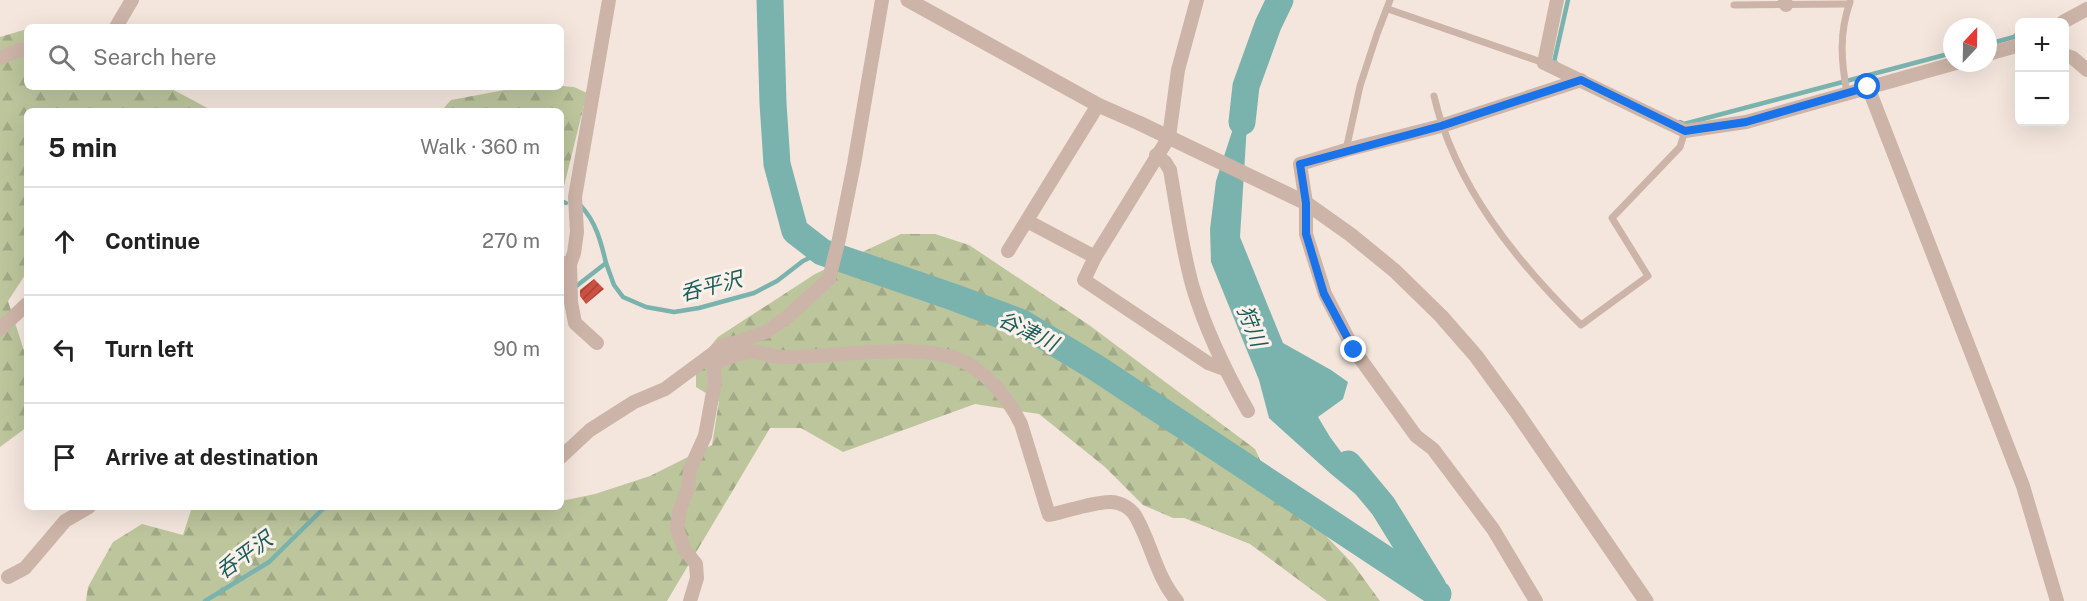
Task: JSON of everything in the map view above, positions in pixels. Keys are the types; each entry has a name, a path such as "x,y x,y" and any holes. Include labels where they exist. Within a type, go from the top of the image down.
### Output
{"street":[{"path":"118,24 132,0"},
{"path":"597,343 575,323 565,264 574,253 578,232 575,197 609,0"},
{"path":"690,601 697,578 696,564 684,549 677,528 688,488 690,469 705,436 715,381 714,358 721,346 766,332 787,317 829,279 852,175 882,0"},
{"path":"908,0 1098,105 1306,203 1395,271 1441,316 1476,356 1646,601"},
{"path":"1197,0 1178,70 1168,137 1095,257 1084,280 1208,363 1224,369"},
{"path":"1557,0 1544,63 1685,131 1746,122 1943,67"},
{"path":"2069,19 2087,9"},
{"path":"1997,51 2015,46"},
{"path":"0,58 24,49"},
{"path":"2069,56 2087,70"},
{"path":"1536,601 1492,529 1433,449 1416,436 1354,350 1324,294 1306,234 1306,203 1300,164 1441,126 1581,80"},
{"path":"1868,87 2023,486 2056,601"},
{"path":"1008,251 1098,105"},
{"path":"1156,155 1165,162 1170,170 1185,256 1194,289 1224,369 1248,411"},
{"path":"1027,221 1095,257"},
{"path":"0,329 24,307"},
{"path":"564,455 590,430 634,402 665,389 714,358 752,352 783,357 897,351 936,353 965,362 993,383 1015,412 1021,423 1049,515 1111,501 1126,507 1136,516 1161,576 1177,601"},
{"path":"8,577 25,568 65,521 83,510"}],"lane":[{"path":"1346,150 1360,86 1390,0"},
{"path":"1734,5 1850,2 1843,23 1841,61 1847,93"},
{"path":"1388,9 1544,63"},
{"path":"1434,96 1441,126 1471,190 1548,293 1581,325 1648,276 1612,218 1680,147 1685,131"}],"green space":[{"path":"24,30 24,90 174,90 207,108 24,108 24,277 8,301 24,351 24,429 0,447 0,37"},
{"path":"564,86 574,87 587,93 564,186 564,108 444,108 451,100 504,90 564,90"},
{"path":"901,234 935,234 969,245 1089,325 1255,449 1267,475 1353,564 1380,601 1327,601 1250,544 1184,518 1173,518 1143,505 1105,467 1039,414 975,404 843,452 801,428 770,428 667,601 86,601 88,587 113,542 142,524 183,535 191,510 564,510 564,500 595,494 650,476 712,445 719,401 696,387 696,374 704,354 718,337 815,274"}],"water":[{"path":"1250,76 1240,237 1283,343 1348,382 1343,399 1318,417 1330,437 1390,518 1364,501 1331,474 1269,418 1259,380 1211,262 1210,229 1216,181"}],"building":[{"path":"594,279 604,289 586,304 580,296 580,290"}],"waterway":[{"name":"谷津川","path":"770,0 777,164 795,231 822,252 1022,323 1095,367 1438,594"},
{"name":"狩川","path":"1242,122 1246,86 1268,25 1280,0"},
{"path":"1556,63 1554,62 1568,0"},
{"path":"1997,42 2015,36"},
{"path":"1680,122 1684,124 1943,55"},
{"path":"581,206 594,226 606,263"},
{"name":"呑平沢","path":"564,296 606,263 614,285 623,297 646,307 674,312 699,308 754,293 777,281 803,261 822,252"},
{"name":"狩川","path":"1348,464 1383,506 1433,587"},
{"name":"呑平沢","path":"205,601 269,562 322,510"}],"route":[{"path":"1354,350 1324,294 1306,234 1306,203 1300,164 1441,126 1581,80 1685,131 1746,122 1868,87"}]}
